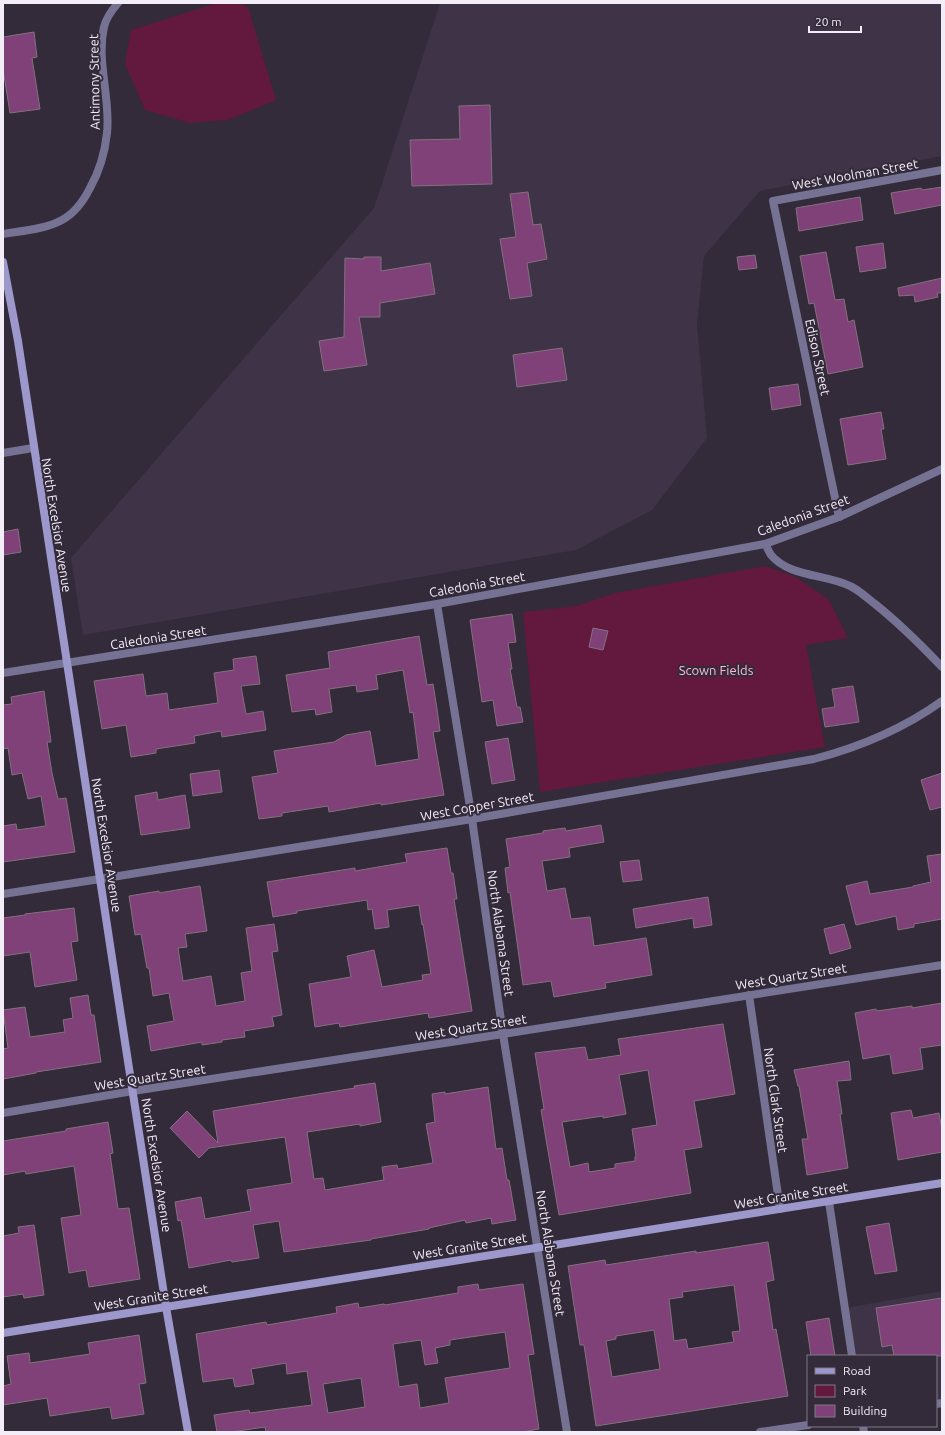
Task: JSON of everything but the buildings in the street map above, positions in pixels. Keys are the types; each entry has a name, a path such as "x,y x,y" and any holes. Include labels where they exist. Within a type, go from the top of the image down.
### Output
{"street":[{"name":"Antimony Street","path":"3,234 63,220 85,198 95,180 103,156 108,133 103,46 104,27 110,14 118,3"},
{"name":"West Woolman Street","path":"773,201 942,170"},
{"name":"Edison Street","path":"773,201 839,517"},
{"name":"North Excelsior Avenue","path":"3,262 18,341 66,664 166,1307 188,1432"},
{"path":"3,453 33,448"},
{"name":"Caledonia Street","path":"3,673 437,604 765,544 839,517 942,469"},
{"path":"765,544 771,555 780,563 801,573 828,578 850,586 861,592 892,617 942,667"},
{"name":"North Alabama Street","path":"437,604 472,819 503,1034 568,1432"},
{"name":"West Copper Street","path":"3,894 472,819 814,759 864,744 911,721 942,700"},
{"name":"West Quartz Street","path":"3,1113 133,1091 942,965"},
{"name":"North Clark Street","path":"749,995 780,1209"},
{"name":"West Granite Street","path":"3,1333 942,1183"},
{"path":"829,1202 852,1355"},
{"path":"760,1432 807,1424"}],"shaded area":[{"path":"440,3 942,3 942,156 760,191 704,256 697,324 707,438 652,510 576,550 83,635 71,558 374,208"},
{"path":"942,1291 942,1403 937,1404 937,1355 852,1355 845,1308"}],"green space":[{"path":"217,3 238,3 248,7 276,100 228,120 190,123 145,110 125,64 131,30"},
{"name":"Scown Fields","path":"765,566 796,577 829,600 848,638 806,645 825,747 540,792 523,612 576,606 615,593"}]}
